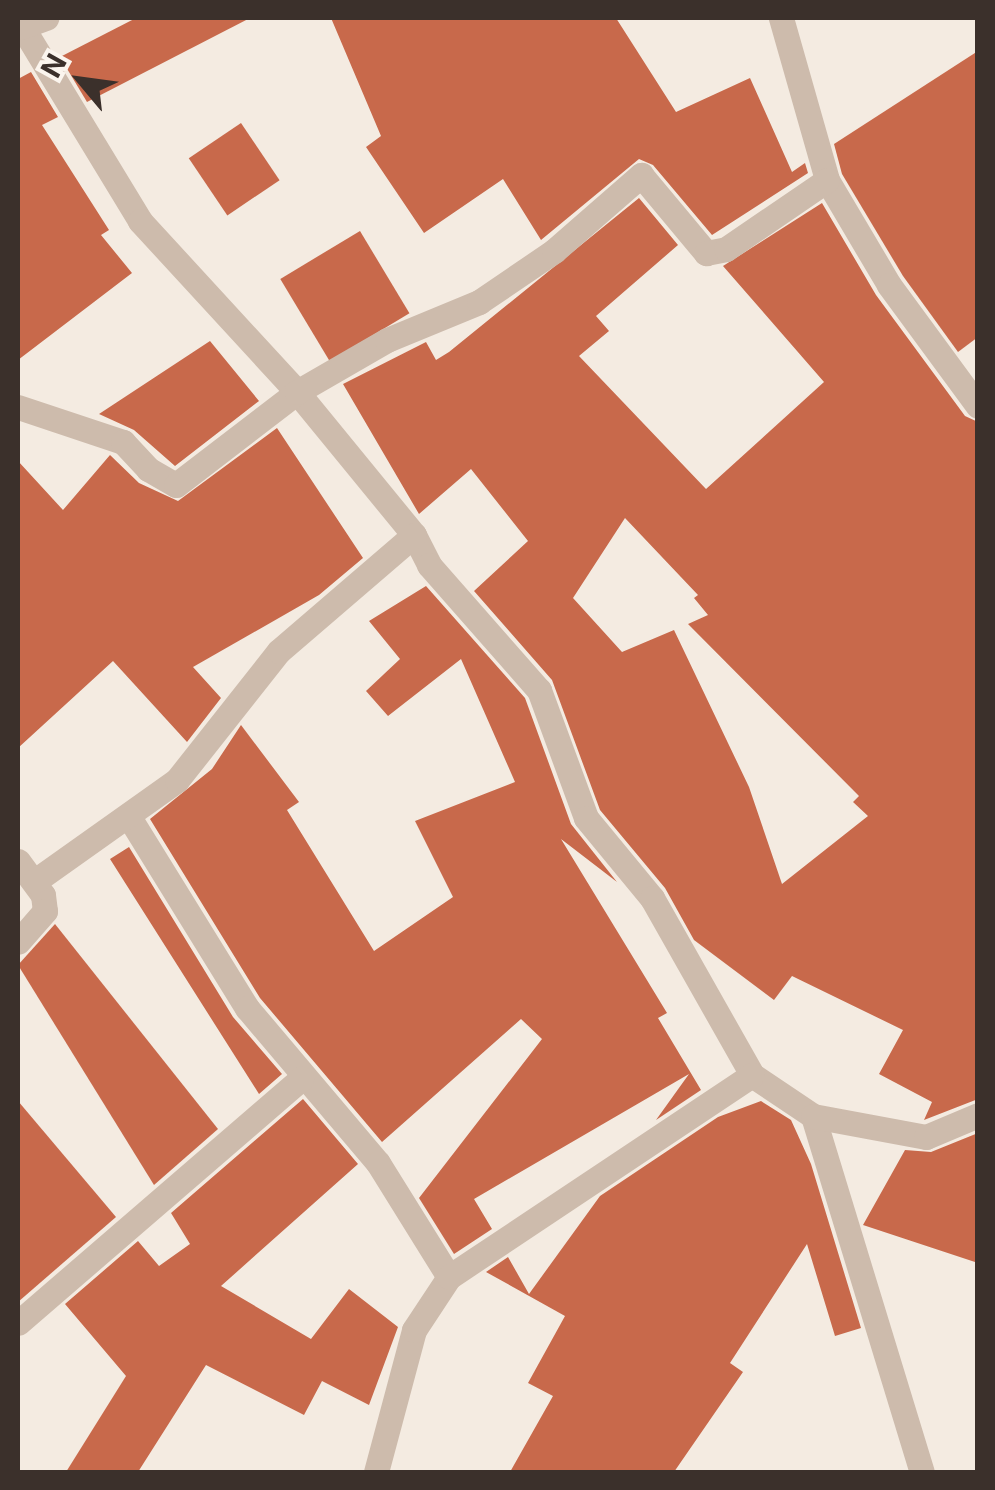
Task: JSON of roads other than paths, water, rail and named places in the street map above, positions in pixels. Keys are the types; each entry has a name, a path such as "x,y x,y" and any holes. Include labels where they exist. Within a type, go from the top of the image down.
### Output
{"street":[{"path":"46,18 19,24 140,221 297,392 414,535 429,565 539,690 586,818 652,898 752,1075 813,1116 926,1137 974,1122"},
{"path":"781,18 827,180 889,285 978,406"},
{"path":"18,408 123,442 148,469 176,484 297,392 387,340 479,302 554,251 641,175 706,253 726,249 827,180"},
{"path":"35,881 177,780 279,651 414,535"},
{"path":"129,817 247,1008 301,1079 378,1162 449,1277"},
{"path":"18,861 35,881 45,911 18,942"},
{"path":"376,1472 414,1330 449,1277 752,1075"},
{"path":"18,1324 301,1079"},
{"path":"813,1116 922,1472"}]}
